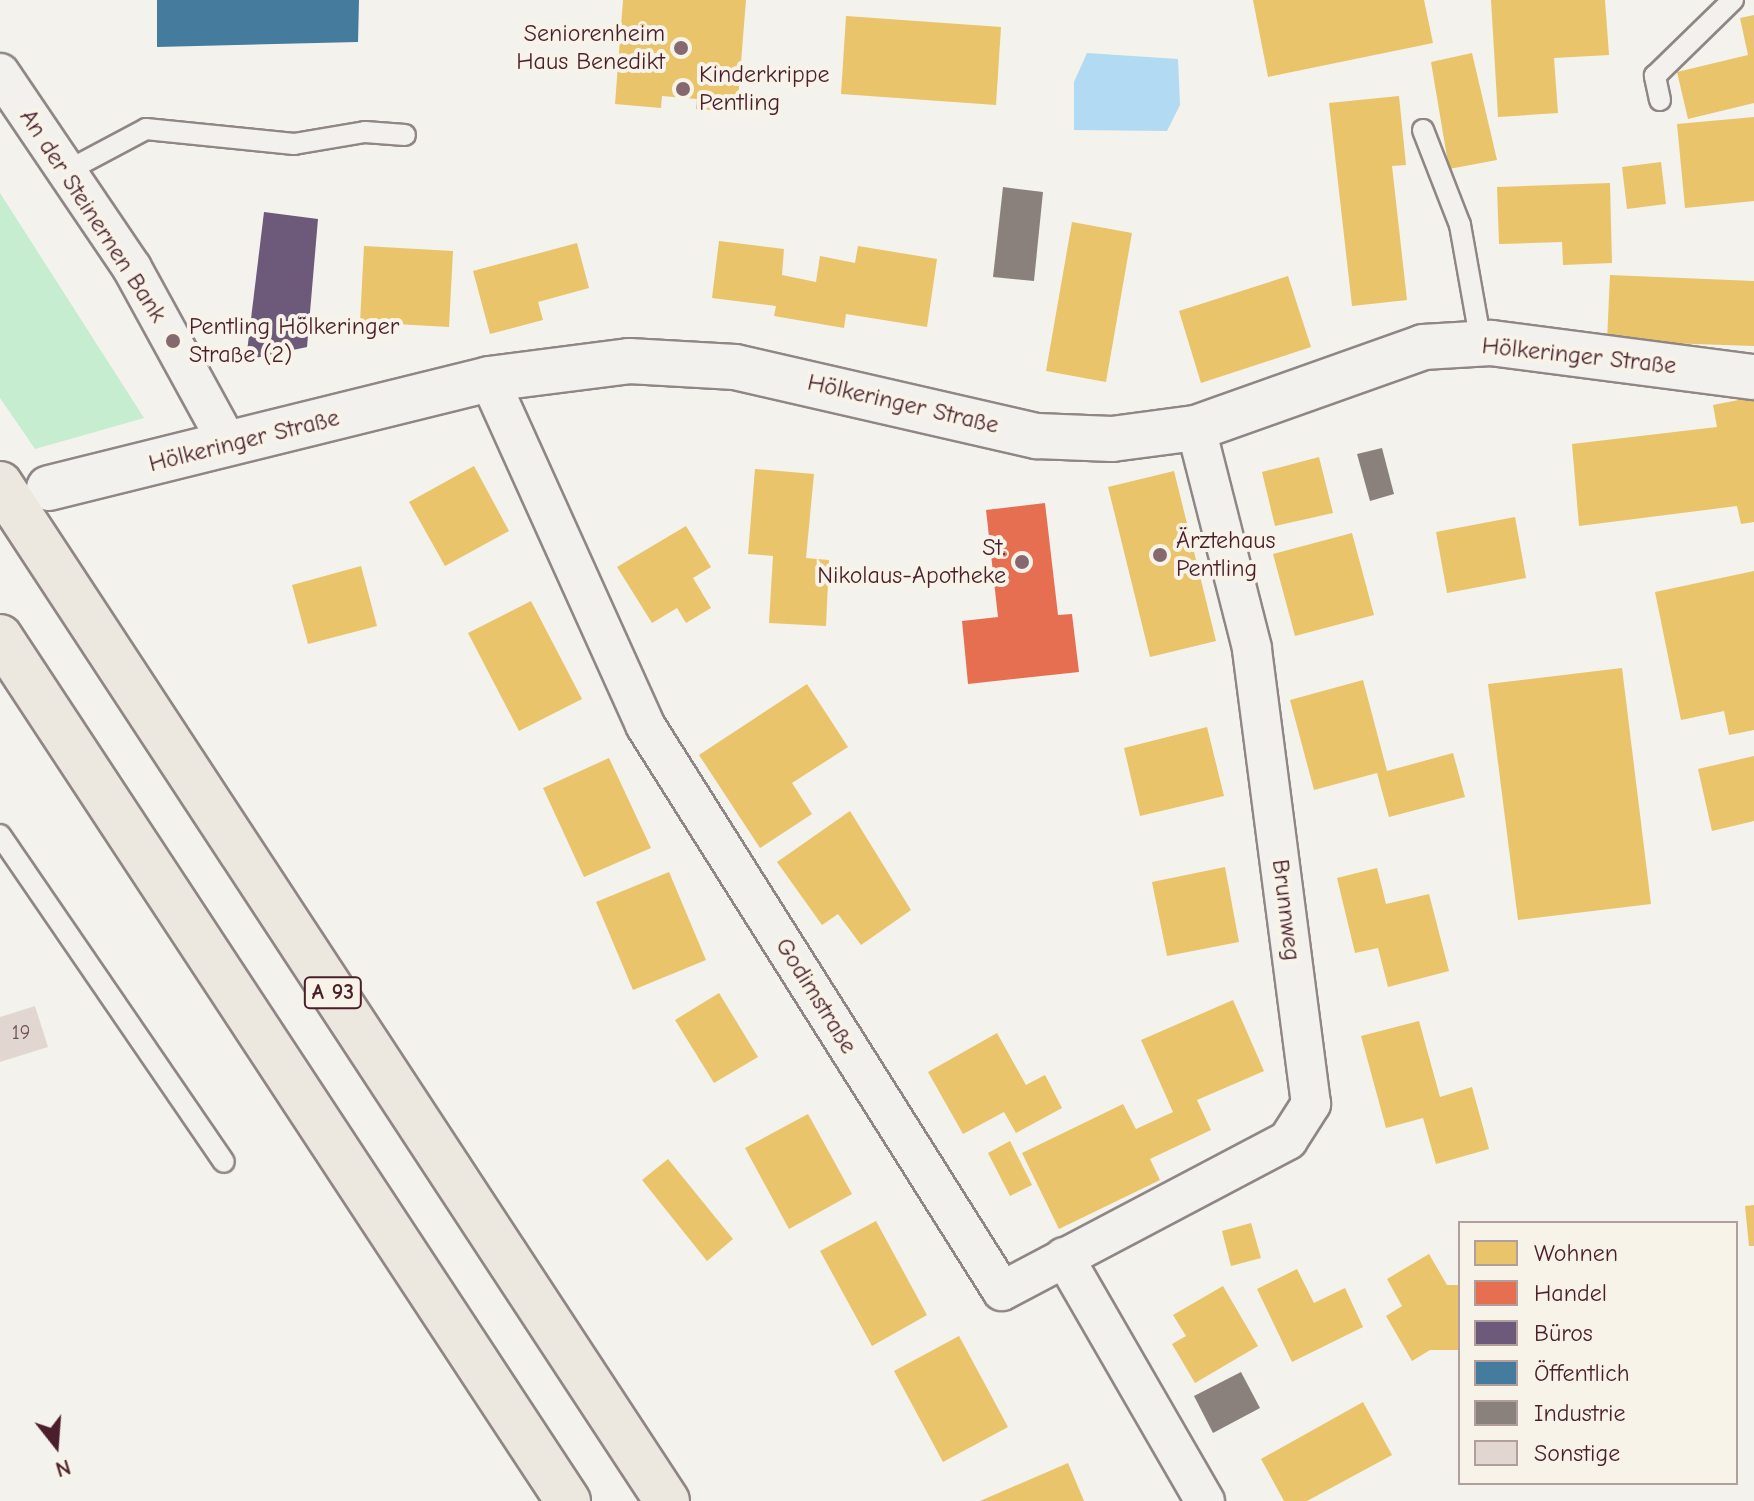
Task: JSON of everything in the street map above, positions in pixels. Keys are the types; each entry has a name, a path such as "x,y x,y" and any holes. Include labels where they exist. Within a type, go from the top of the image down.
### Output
{"highway":[{"name":"A 93","path":"0,484 667,1501"},
{"path":"0,637 568,1501"}],"street":[{"name":"An der Steinernen Bank","path":"0,73 132,268 229,445"},
{"name":"Hölkeringer Straße","path":"49,488 489,379 629,361 735,367 1037,436 1112,439 1196,428 1366,363 1423,347 1481,343 1754,377"},
{"name":"Godimstraße","path":"489,379 645,725 1002,1291 1064,1257"},
{"name":"Brunnweg","path":"1064,1257 1288,1140 1311,1104 1252,648 1196,428"},
{"path":"1064,1257 1205,1501"}],"lane":[{"path":"1660,100 1655,76 1733,0"},
{"path":"67,171 146,129 294,144 365,132 405,135"},
{"path":"1423,130 1460,225 1481,343"},
{"path":"0,835 224,1162"}],"green space":[{"path":"0,193 144,418 35,449 0,398"}],"water":[{"path":"1087,53 1178,59 1180,105 1167,131 1074,130 1074,82"}],"building: Wohnen":[{"name":"Seniorenheim Haus Benedikt","path":"623,0 746,0 737,112 696,109 697,99 662,96 661,108 615,104"},
{"path":"1253,0 1424,0 1433,43 1268,77"},
{"path":"1491,0 1605,0 1609,55 1554,58 1558,113 1498,117"},
{"path":"1754,15 1754,103 1688,119 1677,72 1748,55 1740,18"},
{"path":"846,16 1001,27 996,105 841,94"},
{"path":"1472,53 1497,160 1449,169 1431,62"},
{"path":"1399,96 1406,165 1392,166 1407,300 1352,306 1329,103"},
{"path":"1754,117 1754,201 1685,208 1677,124"},
{"path":"1661,162 1666,204 1627,209 1622,167"},
{"path":"1610,183 1612,263 1563,265 1562,242 1499,244 1497,187"},
{"path":"1072,222 1132,233 1106,382 1046,371"},
{"path":"719,241 784,249 782,275 816,282 820,256 855,263 858,246 937,259 927,327 846,314 844,328 774,316 776,306 712,298"},
{"path":"577,243 589,288 538,302 543,320 490,334 473,271"},
{"path":"364,246 453,251 449,327 360,322"},
{"path":"1610,275 1754,281 1754,346 1607,341"},
{"path":"1288,276 1311,347 1201,383 1179,311"},
{"path":"1754,397 1754,522 1741,524 1737,506 1579,526 1572,444 1717,427 1713,405"},
{"path":"1319,457 1333,513 1275,526 1262,472"},
{"path":"474,466 509,531 445,566 409,502"},
{"path":"755,469 814,474 806,558 829,560 826,626 769,623 773,556 748,554"},
{"name":"Ärztehaus Pentling","path":"1174,471 1216,641 1150,657 1108,487"},
{"path":"1515,517 1526,578 1447,593 1436,532"},
{"path":"686,526 711,567 693,578 711,608 686,623 677,608 652,623 617,567"},
{"path":"1352,533 1374,615 1295,636 1273,554"},
{"path":"361,566 377,626 308,644 292,585"},
{"path":"1754,571 1754,730 1729,735 1724,711 1681,720 1655,592"},
{"path":"531,601 582,699 519,731 468,633"},
{"path":"1622,668 1651,904 1518,920 1488,684"},
{"path":"1363,680 1387,771 1453,753 1465,797 1389,817 1377,773 1314,790 1290,700"},
{"path":"807,684 848,747 792,783 812,814 760,848 699,755"},
{"path":"1207,727 1224,796 1140,816 1124,748"},
{"path":"1754,756 1754,821 1712,831 1698,769"},
{"path":"609,758 651,848 584,877 543,788"},
{"path":"850,811 911,910 861,945 838,914 822,925 777,862"},
{"path":"1225,867 1239,942 1167,956 1152,882"},
{"path":"1377,868 1386,904 1429,894 1449,971 1388,987 1378,948 1355,953 1337,878"},
{"path":"669,872 706,960 633,990 596,902"},
{"path":"719,993 758,1057 714,1083 675,1020"},
{"path":"1233,1000 1264,1071 1197,1100 1211,1130 1150,1159 1160,1180 1059,1229 1022,1153 1123,1104 1136,1129 1173,1112 1141,1040"},
{"path":"1419,1021 1440,1097 1472,1087 1489,1149 1436,1164 1423,1118 1386,1128 1361,1036"},
{"path":"997,1033 1026,1085 1045,1075 1062,1108 1016,1133 1004,1112 963,1134 928,1072"},
{"path":"808,1114 852,1194 789,1229 745,1148"},
{"path":"1010,1141 1032,1185 1010,1196 988,1153"},
{"path":"668,1159 733,1239 707,1261 642,1180"},
{"path":"1754,1205 1754,1246 1749,1246 1745,1206"},
{"path":"876,1221 927,1315 872,1346 820,1251"},
{"path":"1251,1223 1261,1258 1231,1266 1222,1231"},
{"path":"1429,1254 1447,1285 1458,1285 1458,1350 1430,1350 1412,1361 1386,1316 1402,1306 1387,1279"},
{"path":"1297,1269 1314,1303 1345,1288 1363,1327 1292,1362 1257,1289"},
{"path":"1223,1286 1258,1346 1195,1383 1172,1344 1186,1336 1173,1315"},
{"path":"959,1336 1008,1427 943,1462 894,1371"},
{"path":"1363,1402 1392,1455 1307,1501 1284,1501 1261,1459"},
{"path":"1068,1463 1084,1501 980,1501"}],"building: Handel":[{"name":"St. Nikolaus-Apotheke","path":"1045,503 1058,615 1072,614 1079,672 968,684 962,621 998,617 986,510"}],"building: Büros":[{"path":"264,212 318,219 307,347 246,360"}],"building: Öffentlich":[{"path":"157,0 359,0 358,42 157,47"}],"building: Industrie":[{"path":"1003,187 1043,192 1034,281 993,277"},
{"path":"1382,448 1394,494 1370,501 1357,454"},
{"path":"1241,1372 1260,1408 1213,1433 1194,1396"}],"building: Sonstige":[{"path":"35,1006 48,1047 0,1062 0,1017"}],"place":[{"name":"Seniorenheim Haus Benedikt","path":"681,48"},
{"name":"Kinderkrippe Pentling","path":"683,89"},
{"name":"Pentling Hölkeringer Straße (2)","path":"173,341"},
{"name":"Ärztehaus Pentling","path":"1160,555"},
{"name":"St. Nikolaus-Apotheke","path":"1022,562"}]}
